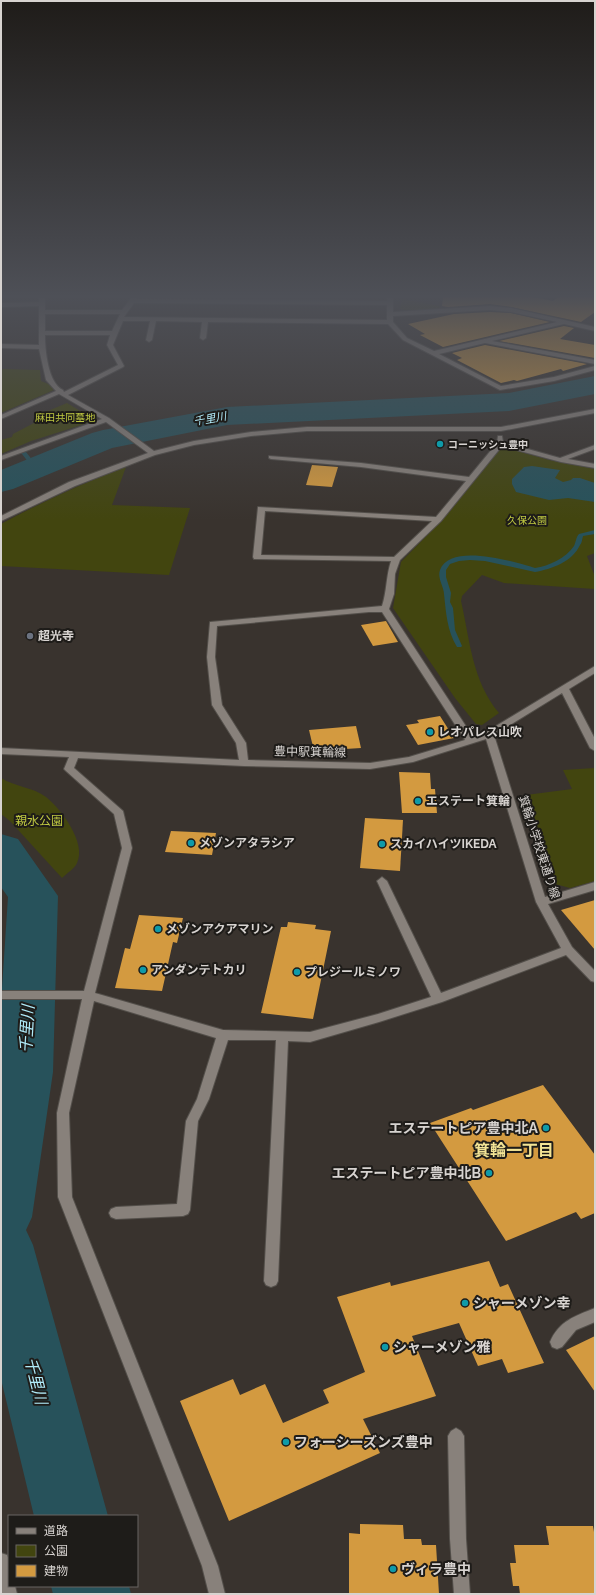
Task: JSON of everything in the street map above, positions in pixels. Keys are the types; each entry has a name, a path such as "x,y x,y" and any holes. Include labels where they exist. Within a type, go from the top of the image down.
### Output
{"street":[{"path":"47,371 49,380 62,393 107,419 153,453"},
{"path":"1,417 62,393 109,371"},
{"path":"469,371 500,388 554,379 582,371"},
{"path":"1,519 72,484 153,453 194,443 251,434 307,429 501,428 595,411"},
{"path":"1,458 107,419"},
{"path":"385,609 390,594 391,574 396,559 438,518 500,443 501,428"},
{"path":"500,443 561,460 595,466"},
{"path":"561,460 595,447"},
{"path":"271,457 470,479"},
{"path":"396,559 257,556 261,509 438,518"},
{"path":"244,764 241,743 217,705 210,657 213,624 369,609 385,609"},
{"path":"385,609 471,741"},
{"name":"豊中駅箕輪線","path":"1,751 244,764 370,766 410,760 489,734 595,669"},
{"path":"564,688 595,748"},
{"name":"箕輪小学校東通り線","path":"489,734 541,902 568,950 595,978"},
{"path":"74,756 69,769 118,813 127,848 85,995 62,1113 65,1197 210,1566 217,1594"},
{"path":"382,881 438,999"},
{"path":"541,902 595,886"},
{"path":"1,994 85,995 223,1035 310,1037 438,999 568,950"},
{"path":"116,1213 183,1210 192,1121 203,1100 223,1035"},
{"path":"272,1281 282,1036"},
{"path":"557,1342 571,1325 595,1315"},
{"path":"456,1436 458,1539 462,1594"},
{"path":"1,1561 9,1594"}],"green space":[{"path":"1,371 40,371 41,381 51,385 54,390 1,413"},
{"name":"麻田共同墓地","path":"67,403 92,418 91,422 31,441 1,454 1,440 12,437 13,434 34,423 43,413"},
{"name":"久保公園","path":"507,448 549,460 595,469 595,553 587,556 595,577 595,589 504,583 482,575 462,596 461,601 477,674 490,701 499,713 482,725 476,724 455,698 393,608 401,562 447,515 500,449"},
{"path":"126,467 112,505 190,508 169,575 1,566 1,524 63,493"},
{"path":"595,768 595,881 570,888 555,884 526,795 572,789 563,770"},
{"name":"親水公園","path":"1,778 35,791 46,797 59,810 71,827 76,836 79,855 76,865 62,878 10,821 1,814"}],"water":[{"path":"532,466 560,470 555,478 563,482 573,478 580,478 595,483 595,502 568,498 549,500 516,492 512,484 512,479 524,467"}],"building":[{"path":"479,371 552,371 517,381 514,380 501,383"},
{"path":"312,465 338,467 332,487 306,485"},
{"path":"386,621 398,642 373,646 361,625"},
{"name":"レオパレス山吹","path":"440,716 454,738 418,745 406,725 419,723 417,720"},
{"path":"356,726 361,748 314,751 309,730"},
{"name":"エステート箕輪","path":"399,772 430,773 431,789 435,789 437,813 402,813"},
{"name":"スカイハイツIKEDA","path":"365,818 403,820 400,871 360,868"},
{"name":"メゾンアタラシア","path":"171,831 216,833 212,855 165,852"},
{"path":"595,900 595,950 561,910"},
{"path":"139,915 183,918 177,943 173,942 162,991 115,988 125,948 130,949"},
{"name":"プレジールミノワ","path":"288,922 316,925 315,929 331,931 313,1019 261,1013 281,927 287,927"},
{"path":"543,1085 595,1155 595,1213 581,1219 576,1212 506,1241 430,1123 471,1108 473,1110"},
{"path":"489,1261 500,1287 508,1284 544,1363 508,1373 502,1359 478,1366 459,1323 412,1336 436,1396 363,1419 380,1453 229,1521 180,1401 233,1379 240,1395 265,1384 283,1423 329,1403 323,1390 365,1372 337,1297 390,1282 391,1286"},
{"path":"595,1336 595,1392 566,1350"},
{"name":"ヴィラ豊中","path":"360,1524 403,1525 404,1539 421,1539 422,1545 436,1545 439,1594 349,1594 349,1533 360,1534"},
{"path":"546,1526 593,1526 595,1538 595,1594 520,1594 519,1586 513,1586 510,1563 516,1563 514,1545 549,1545"}],"waterway":[{"name":"千里川","path":"1,482 103,440 227,416 509,402 595,385"},
{"path":"24,453 35,467"},
{"path":"459,646 452,630 450,608 447,602 448,593 442,574 448,563 458,559 470,558 500,561 535,570 541,569 558,563 568,556 578,544 581,535 595,532"},
{"name":"千里川","path":"1,850 33,896 25,1072 1,1217"},
{"name":"千里川","path":"1,1245 71,1515"},
{"name":"千里川","path":"90,1587 92,1594"}],"place":[{"name":"コーニッシュ豊中","path":"440,444"},
{"name":"超光寺","path":"30,636"},
{"name":"レオパレス山吹","path":"430,732"},
{"name":"エステート箕輪","path":"418,801"},
{"name":"メゾンアタラシア","path":"191,843"},
{"name":"スカイハイツIKEDA","path":"382,844"},
{"name":"メゾンアクアマリン","path":"158,929"},
{"name":"アンダンテトカリ","path":"143,970"},
{"name":"プレジールミノワ","path":"297,972"},
{"name":"エステートピア豊中北A","path":"546,1128"},
{"name":"エステートピア豊中北B","path":"489,1173"},
{"name":"シャーメゾン幸","path":"465,1303"},
{"name":"シャーメゾン雅","path":"385,1347"},
{"name":"フォーシーズンズ豊中","path":"286,1442"},
{"name":"ヴィラ豊中","path":"393,1569"}],"district":[{"name":"箕輪一丁目","path":"514,1150"}]}
